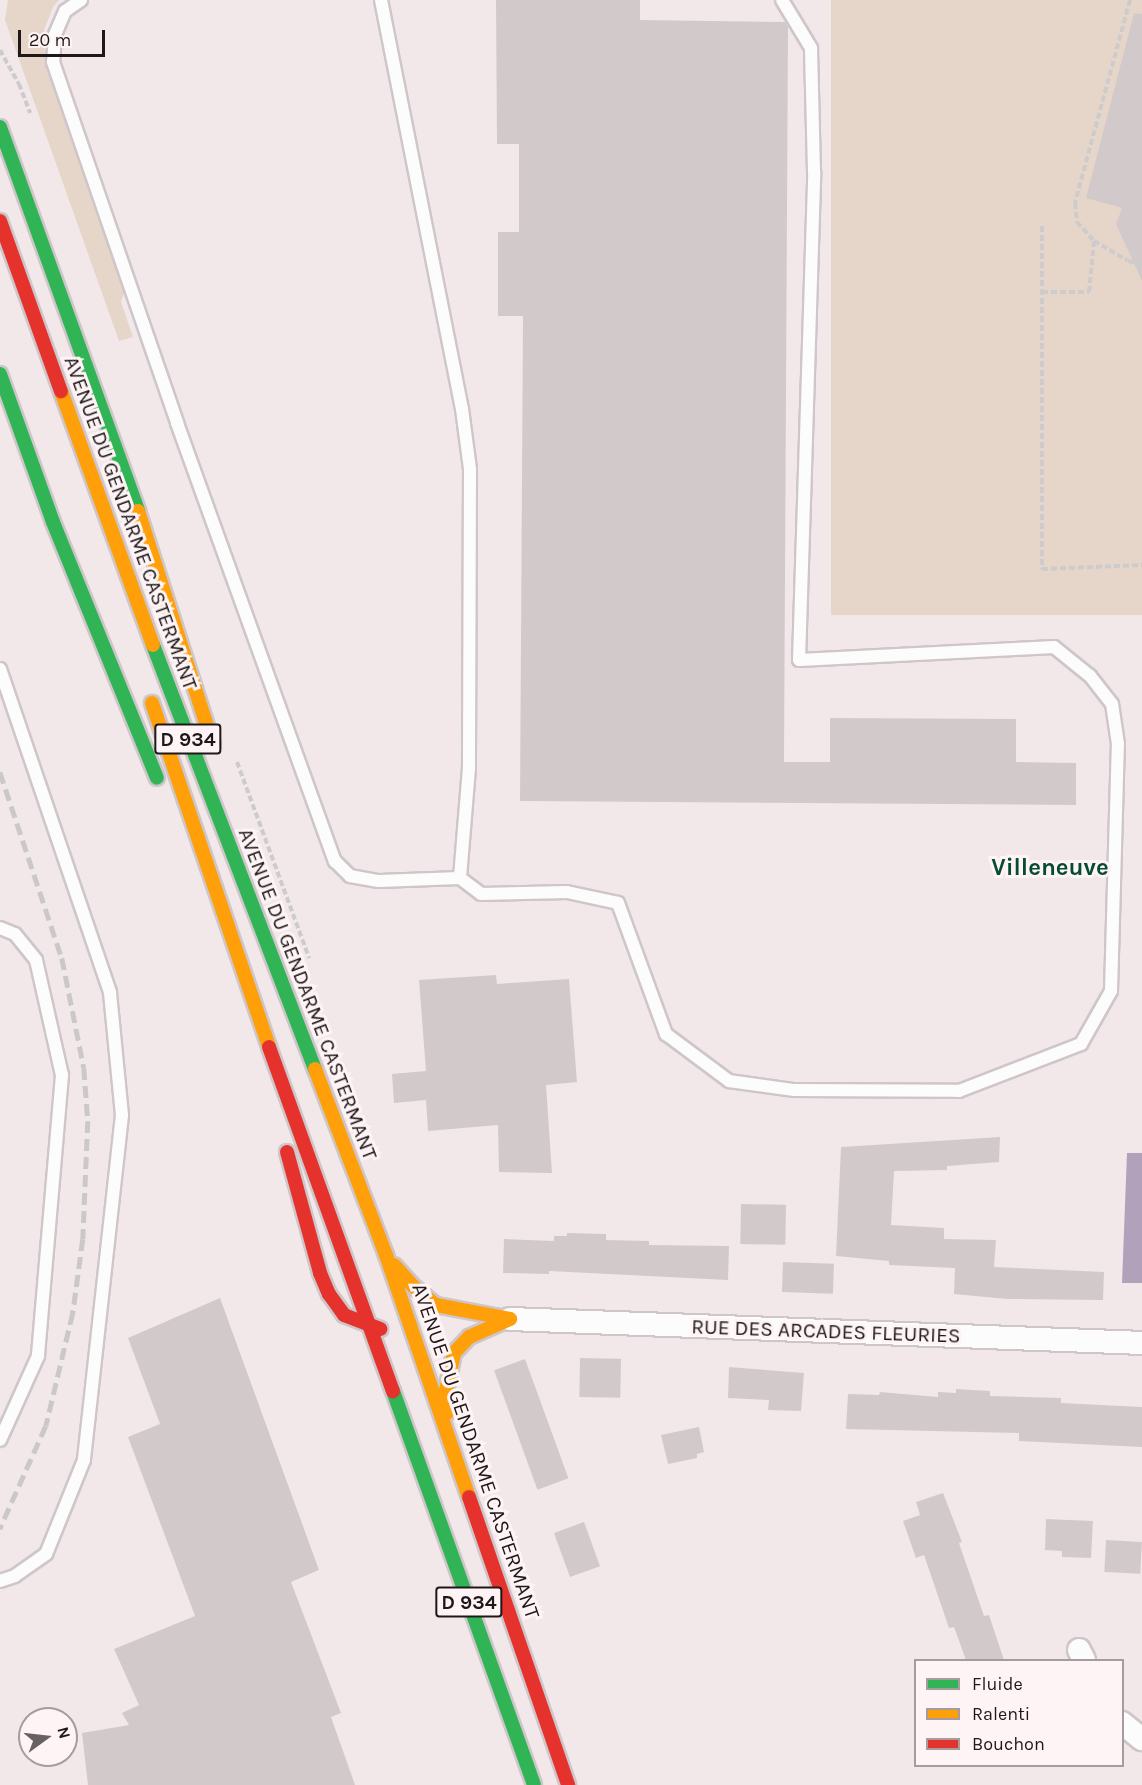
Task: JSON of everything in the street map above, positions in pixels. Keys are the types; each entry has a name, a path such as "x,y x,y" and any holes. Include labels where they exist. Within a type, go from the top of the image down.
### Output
{"main road":[{"path":"0,127 143,526 166,604 219,761"},
{"name":"AVENUE DU GENDARME CASTERMANT","path":"0,221 136,600 386,1255 418,1329 448,1430 568,1785"},
{"path":"0,374 53,522 162,788"},
{"name":"AVENUE DU GENDARME CASTERMANT","path":"145,684 251,996 534,1785"},
{"path":"181,832 240,963"},
{"path":"264,896 386,1255 413,1286 436,1305 510,1319"},
{"path":"251,996 282,1130 320,1273 329,1294 344,1315 371,1328 393,1332 418,1329"},
{"path":"465,1324 510,1319"},
{"path":"448,1430 446,1391 454,1353 469,1337 510,1319"}],"street":[{"name":"RUE DES ARCADES FLEURIES","path":"510,1319 1142,1343"},
{"path":"1124,1725 1142,1739"}],"lane":[{"path":"81,0 65,11 54,35 53,62 177,423 335,861 350,876 379,881 460,878 481,894 567,892 618,903 666,1035 729,1081 794,1090 959,1091 1081,1044 1111,991 1119,744 1112,704 1090,676 1054,647 799,660 814,172 813,104 811,48 782,0"},
{"path":"381,0 462,409 470,468 469,768 460,878"},
{"path":"0,669 110,993 122,1115 84,1460 46,1554 15,1576 0,1581"},
{"path":"0,928 15,934 36,960 62,1075 38,1356 0,1440"}],"path":[{"path":"1130,0 1075,203 1077,222 1094,241 1128,261 1142,265"},
{"path":"1042,226 1042,569 1142,565"},
{"path":"1042,292 1089,292 1094,241"}],"shaded area":[{"path":"8,0 59,0 53,7 44,30 47,69 105,238 113,250 126,287 121,302 133,337 119,341 5,20"},
{"path":"831,0 1142,0 1142,615 831,615"},
{"path":"1127,1153 1142,1153 1142,1283 1122,1283"}],"building":[{"path":"496,0 640,0 640,20 785,22 788,27 784,762 830,762 830,718 1016,719 1016,762 1076,763 1076,805 520,801 523,316 498,316 498,232 519,232 519,144 497,144"},
{"path":"1134,13 1142,14 1142,281 1116,224 1122,208 1086,198"},
{"path":"496,975 497,984 569,979 577,1082 546,1085 552,1173 499,1172 498,1125 428,1131 426,1100 394,1103 392,1074 426,1071 419,980"},
{"path":"1000,1137 999,1162 947,1166 947,1170 894,1171 891,1225 944,1228 944,1239 996,1240 994,1267 1104,1272 1103,1300 1007,1299 954,1294 955,1268 889,1265 889,1261 836,1256 841,1147"},
{"path":"741,1204 786,1205 785,1245 740,1244"},
{"path":"567,1233 606,1234 606,1240 649,1241 649,1245 729,1246 728,1280 549,1271 549,1274 503,1273 504,1239 554,1241 554,1236 567,1236"},
{"path":"783,1262 834,1264 833,1294 782,1292"},
{"path":"220,1298 319,1570 291,1582 341,1713 331,1717 355,1785 88,1785 82,1733 129,1725 122,1713 139,1705 114,1649 195,1616 128,1437 160,1424 128,1338"},
{"path":"580,1358 621,1359 620,1398 579,1397"},
{"path":"525,1359 568,1478 537,1490 494,1370"},
{"path":"729,1367 804,1373 801,1411 768,1410 769,1400 728,1398"},
{"path":"956,1389 990,1391 990,1396 1061,1398 1061,1403 1142,1407 1142,1447 1019,1441 1019,1433 846,1429 848,1394 879,1395 880,1392 938,1397 938,1392 956,1393"},
{"path":"699,1427 704,1452 697,1454 697,1458 668,1464 661,1435"},
{"path":"943,1493 962,1542 959,1543 984,1616 989,1615 1004,1659 966,1659 954,1627 949,1628 924,1555 916,1558 903,1521 920,1515 916,1502"},
{"path":"1046,1519 1093,1521 1091,1558 1062,1557 1062,1551 1045,1550"},
{"path":"584,1522 600,1566 570,1577 554,1533"},
{"path":"1106,1540 1142,1542 1140,1574 1104,1572"}],"railway":[{"path":"0,772 62,958 84,1068 88,1121 83,1239 73,1313 46,1426 0,1529"}],"traffic: fast":[{"path":"0,127 138,511"},
{"path":"0,374 53,522 157,778"},
{"path":"153,645 315,1069"},
{"path":"393,1391 534,1785"}],"traffic: slow":[{"path":"61,391 153,645"},
{"path":"138,511 213,744"},
{"path":"152,703 269,1047"},
{"path":"315,1069 386,1255 469,1497"},
{"path":"394,1265 413,1286 436,1305 510,1319"},
{"path":"447,1413 446,1391 454,1353 469,1337 510,1319"}],"traffic: jam":[{"path":"0,221 61,391"},
{"path":"269,1047 393,1391"},
{"path":"287,1152 320,1273 329,1294 344,1315 380,1329"},
{"path":"469,1497 568,1785"}],"district":[{"name":"Villeneuve","path":"1050,868"}]}
